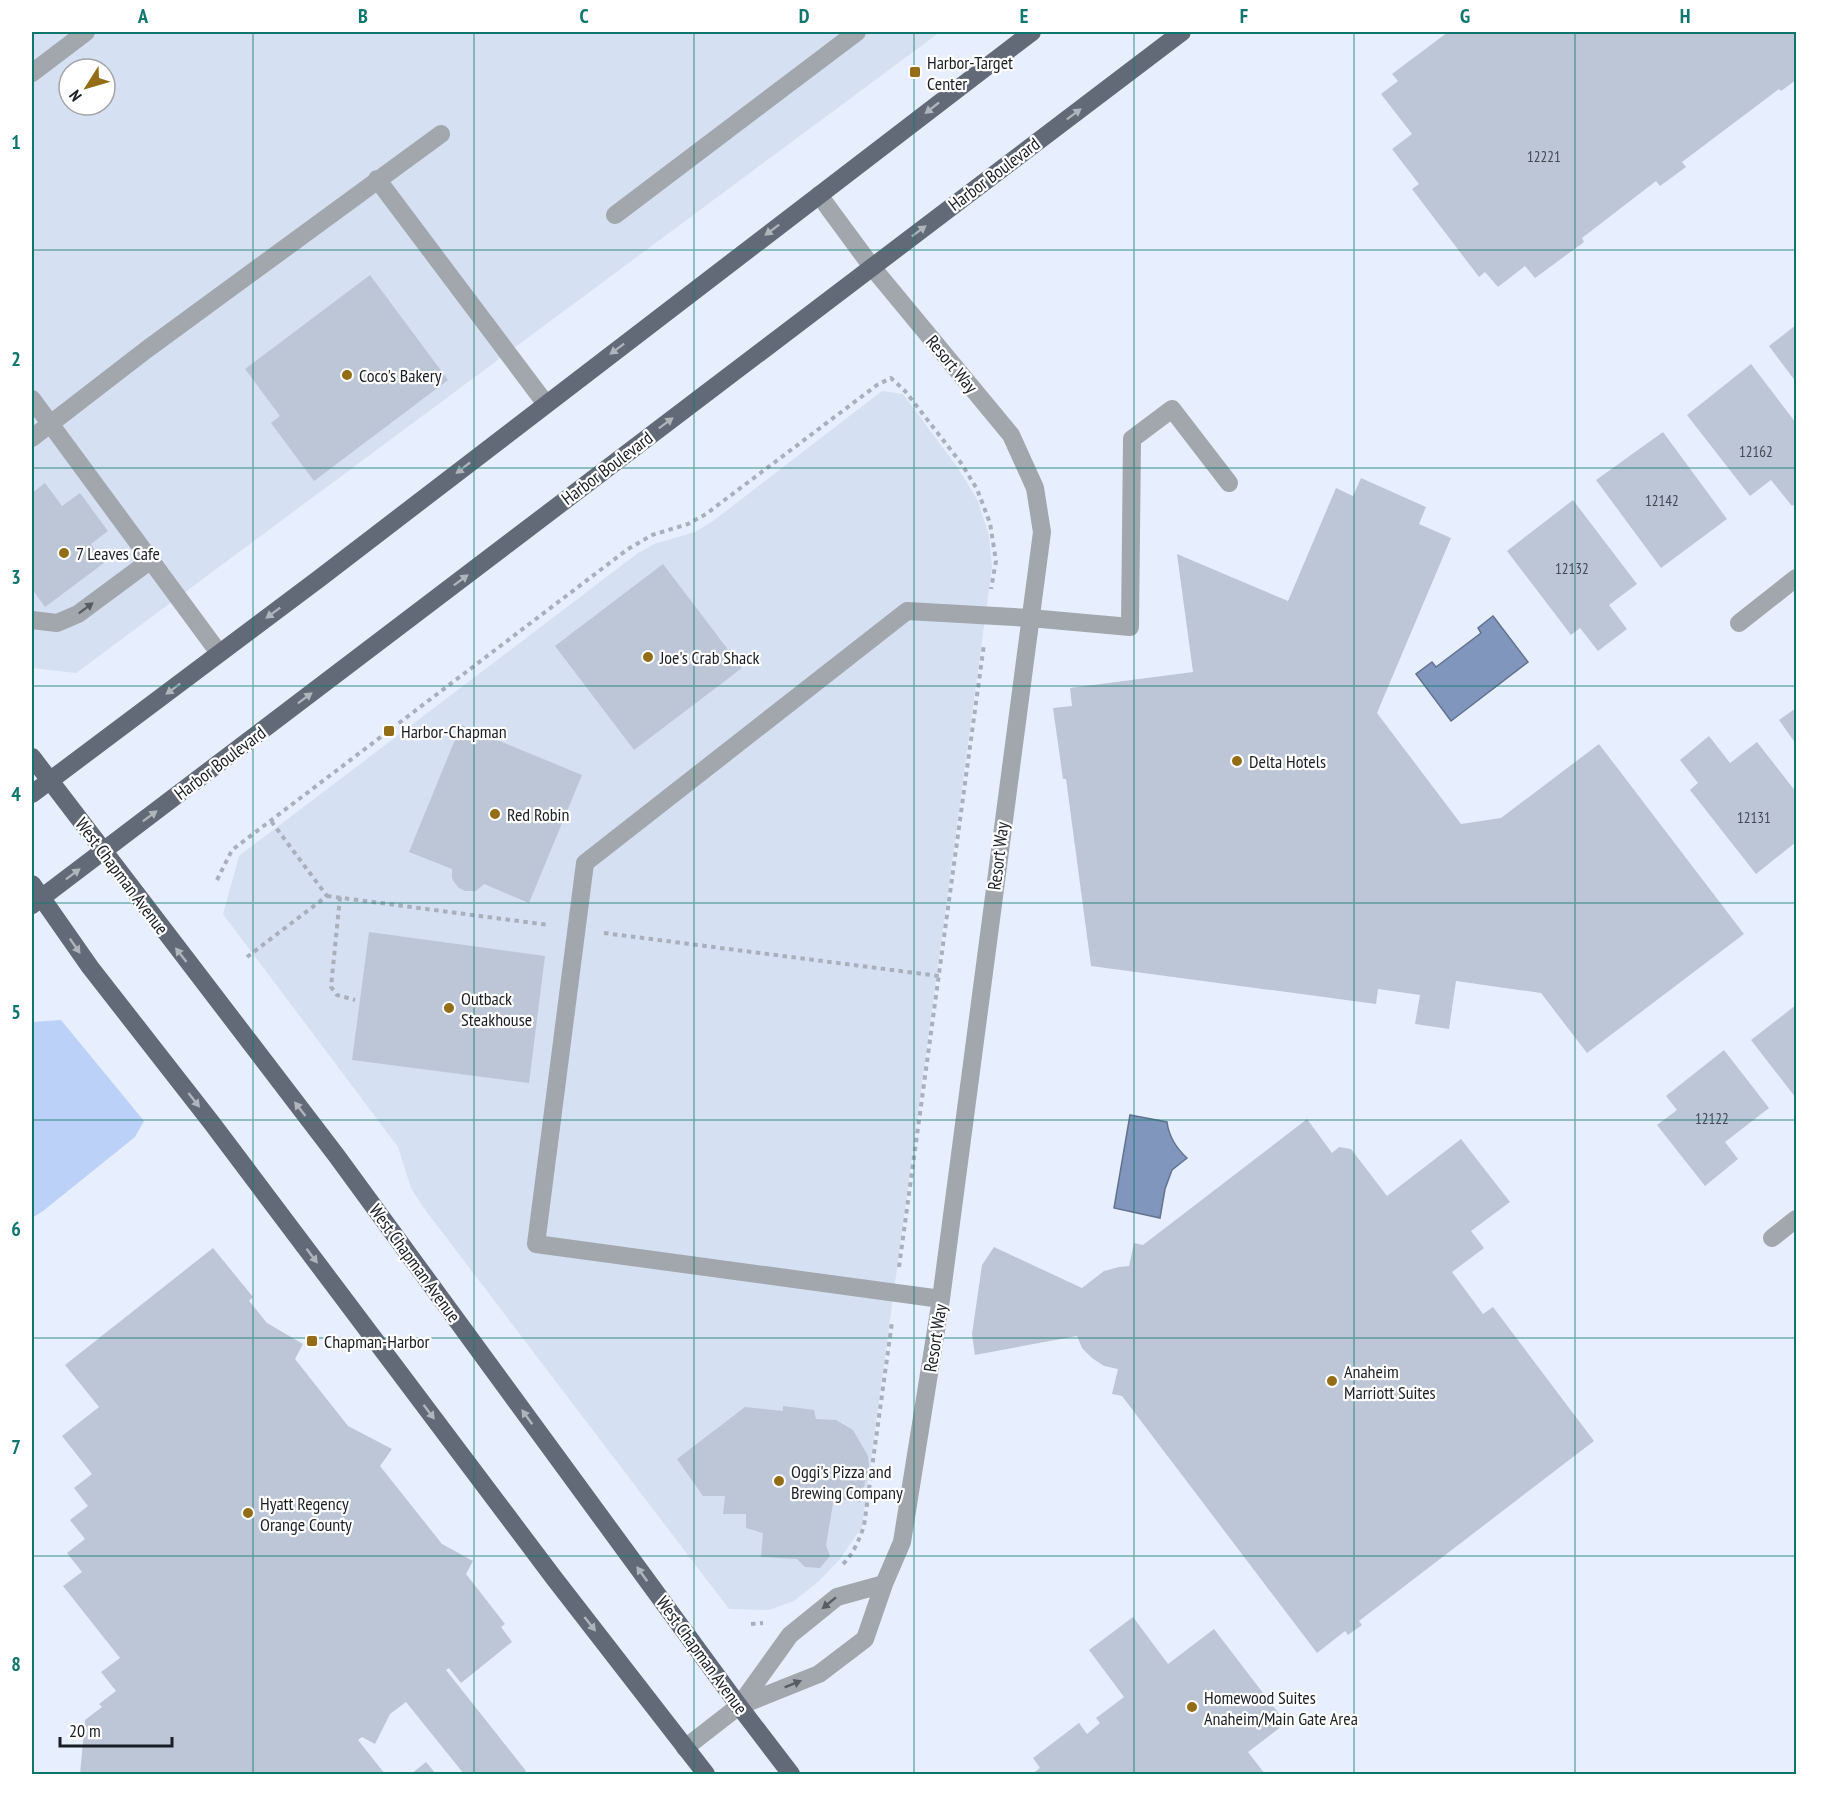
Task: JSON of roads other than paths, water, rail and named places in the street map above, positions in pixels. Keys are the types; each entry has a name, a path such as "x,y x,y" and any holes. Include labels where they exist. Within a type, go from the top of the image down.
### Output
{"main road":[{"path":"32,794 219,654 1032,32"},
{"name":"Harbor Boulevard","path":"35,896 104,851 1182,32"},
{"name":"West Chapman Avenue","path":"32,757 154,920 336,1155 791,1774"},
{"path":"35,896 211,1122 540,1559 706,1774"}],"street":[{"path":"32,73 86,32"},
{"path":"615,215 857,32"},
{"path":"32,438 377,179 441,134"},
{"path":"377,179 546,404"},
{"name":"Resort Way","path":"685,1748 739,1706 819,1674 865,1639 884,1584 902,1542 941,1299 1042,532 1035,488 1011,435 872,267 819,195"},
{"path":"32,399 219,654"},
{"path":"941,1299 536,1244 585,863 906,611 1030,618 1131,627 1132,439 1172,409 1229,483"},
{"path":"32,620 57,622 78,614 151,560"},
{"path":"1739,622 1797,578"},
{"path":"1772,1238 1797,1219"},
{"name":"Resort Way","path":"739,1706 790,1635 837,1597 884,1584"}],"place":[{"name":"Harbor-Target Center","path":"915,72"},
{"name":"Coco's Bakery","path":"347,375"},
{"name":"7 Leaves Cafe","path":"64,553"},
{"name":"Joe's Crab Shack","path":"648,657"},
{"name":"Harbor-Chapman","path":"389,731"},
{"name":"Delta Hotels","path":"1237,761"},
{"name":"Red Robin","path":"495,814"},
{"name":"Outback Steakhouse","path":"449,1008"},
{"name":"Chapman-Harbor","path":"312,1341"},
{"name":"Anaheim Marriott Suites","path":"1332,1381"},
{"name":"Oggi's Pizza and Brewing Company","path":"779,1481"},
{"name":"Hyatt Regency Orange County","path":"248,1513"},
{"name":"Homewood Suites Anaheim/Main Gate Area","path":"1192,1707"}]}
